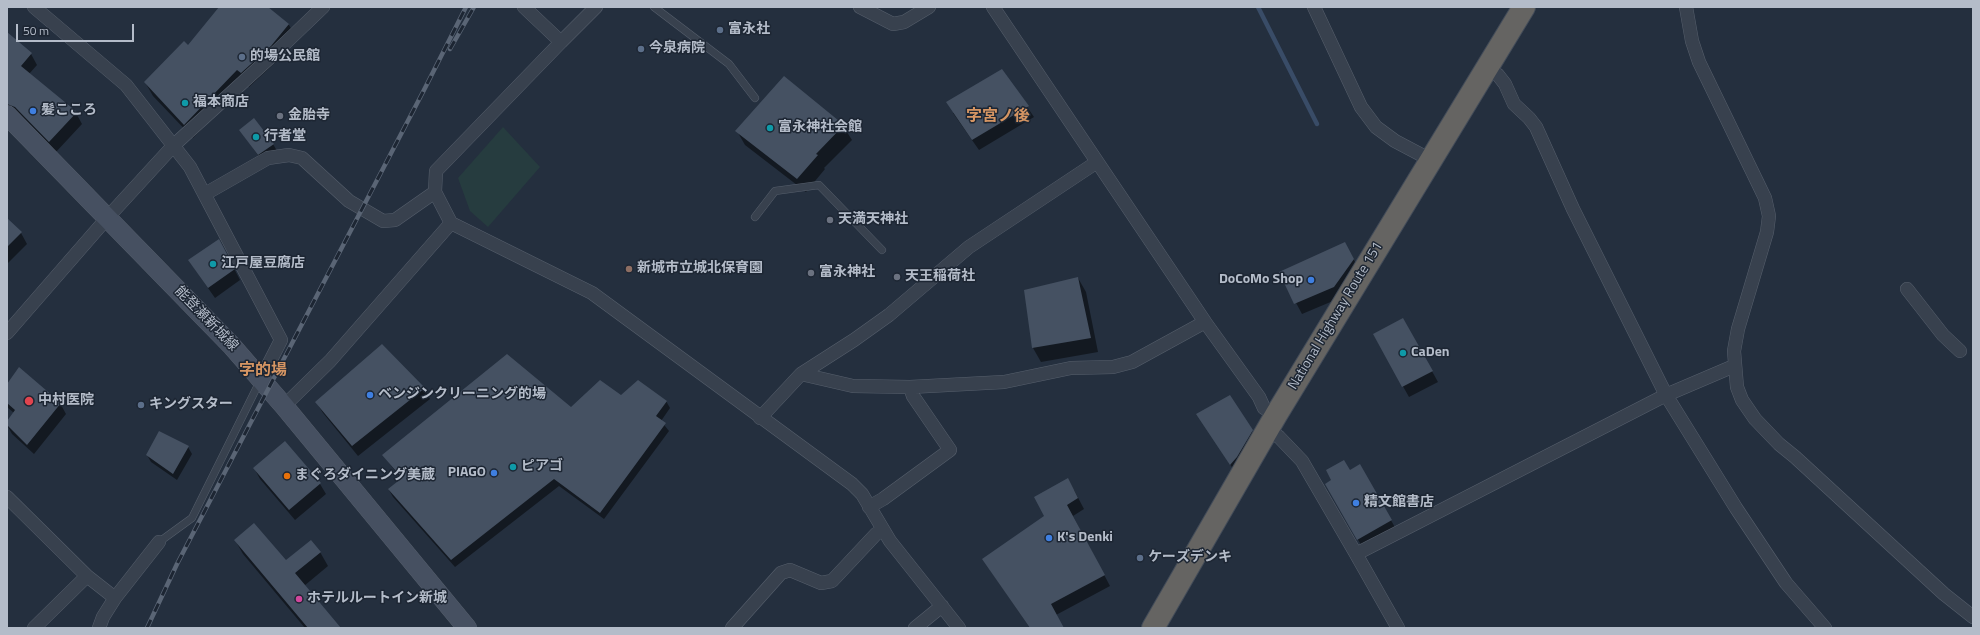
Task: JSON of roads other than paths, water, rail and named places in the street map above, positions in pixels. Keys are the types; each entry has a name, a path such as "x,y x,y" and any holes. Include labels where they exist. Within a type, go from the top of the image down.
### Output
{"highway":[{"name":"National Highway Route 151","path":"1153,628 1272,423 1524,7"}],"main road":[{"name":"能登瀬新城線","path":"7,115 231,345 284,406 467,628"}],"street":[{"path":"34,7 126,85 174,145 206,194 281,340 261,379"},
{"path":"7,333 108,217 174,145 321,7"},
{"path":"524,7 561,42"},
{"path":"596,7 436,171 435,192 451,223 592,293 760,418 852,484 862,494 883,530 960,628"},
{"path":"860,7 892,24 904,22 929,7"},
{"path":"993,7 1205,322 1259,397 1279,437 1302,461 1398,628"},
{"path":"1314,7 1361,107 1376,126 1395,141 1431,160"},
{"path":"1686,7 1692,40 1699,62 1765,198 1769,216 1767,232 1738,329 1734,351 1734,366 1737,386 1742,400 1755,419 1774,439 1944,594 1973,617"},
{"path":"1487,68 1498,75 1505,84 1514,104 1536,127 1573,209 1666,396 1736,508 1786,583 1825,628"},
{"path":"206,194 268,158 289,155 302,158 349,201 383,221 395,220 435,192"},
{"path":"760,418 801,374 854,340 889,315 969,247 1097,162"},
{"path":"284,406 330,360 451,223"},
{"path":"1907,289 1943,335 1960,351"},
{"path":"801,374 853,386 910,386 1004,382 1040,376 1071,368 1113,367 1132,362 1205,322"},
{"path":"1356,554 1666,396 1734,366"},
{"path":"869,507 883,500 950,450 913,396 910,386"},
{"path":"7,497 87,576 115,598"},
{"path":"732,628 780,573 790,570 821,583 832,580 876,534 883,530"},
{"path":"99,628 103,617 115,598 159,542"},
{"path":"34,628 87,576"},
{"path":"915,628 942,606"}],"lane":[{"path":"654,7 729,64 755,98"},
{"path":"755,217 775,191 819,185 882,250"},
{"path":"159,542 192,518 261,379"}],"waterway":[{"path":"1258,7 1317,124"}],"railway":[{"path":"147,628 177,564 466,7"},
{"path":"450,49 474,7"}],"place":[{"name":"富永社","path":"720,30"},
{"name":"今泉病院","path":"641,49"},
{"name":"的場公民館","path":"242,57"},
{"name":"福本商店","path":"185,103"},
{"name":"髪こころ","path":"33,111"},
{"name":"金胎寺","path":"280,116"},
{"name":"富永神社会館","path":"770,128"},
{"name":"行者堂","path":"256,137"},
{"name":"天満天神社","path":"830,220"},
{"name":"江戸屋豆腐店","path":"213,264"},
{"name":"新城市立城北保育園","path":"629,269"},
{"name":"富永神社","path":"811,273"},
{"name":"天王稲荷社","path":"897,277"},
{"name":"DoCoMo Shop","path":"1311,280"},
{"name":"CaDen","path":"1403,353"},
{"name":"ベンジンクリーニング的場","path":"370,395"},
{"name":"中村医院","path":"29,401"},
{"name":"キングスター","path":"141,405"},
{"name":"ピアゴ","path":"513,467"},
{"name":"PIAGO","path":"494,473"},
{"name":"まぐろダイニング美蔵","path":"287,476"},
{"name":"精文館書店","path":"1356,503"},
{"name":"K's Denki","path":"1049,538"},
{"name":"ケーズデンキ","path":"1140,558"},
{"name":"ホテルルートイン新城","path":"299,599"}],"district":[{"name":"字宮ノ後","path":"998,117"},
{"name":"字的場","path":"263,371"}]}
